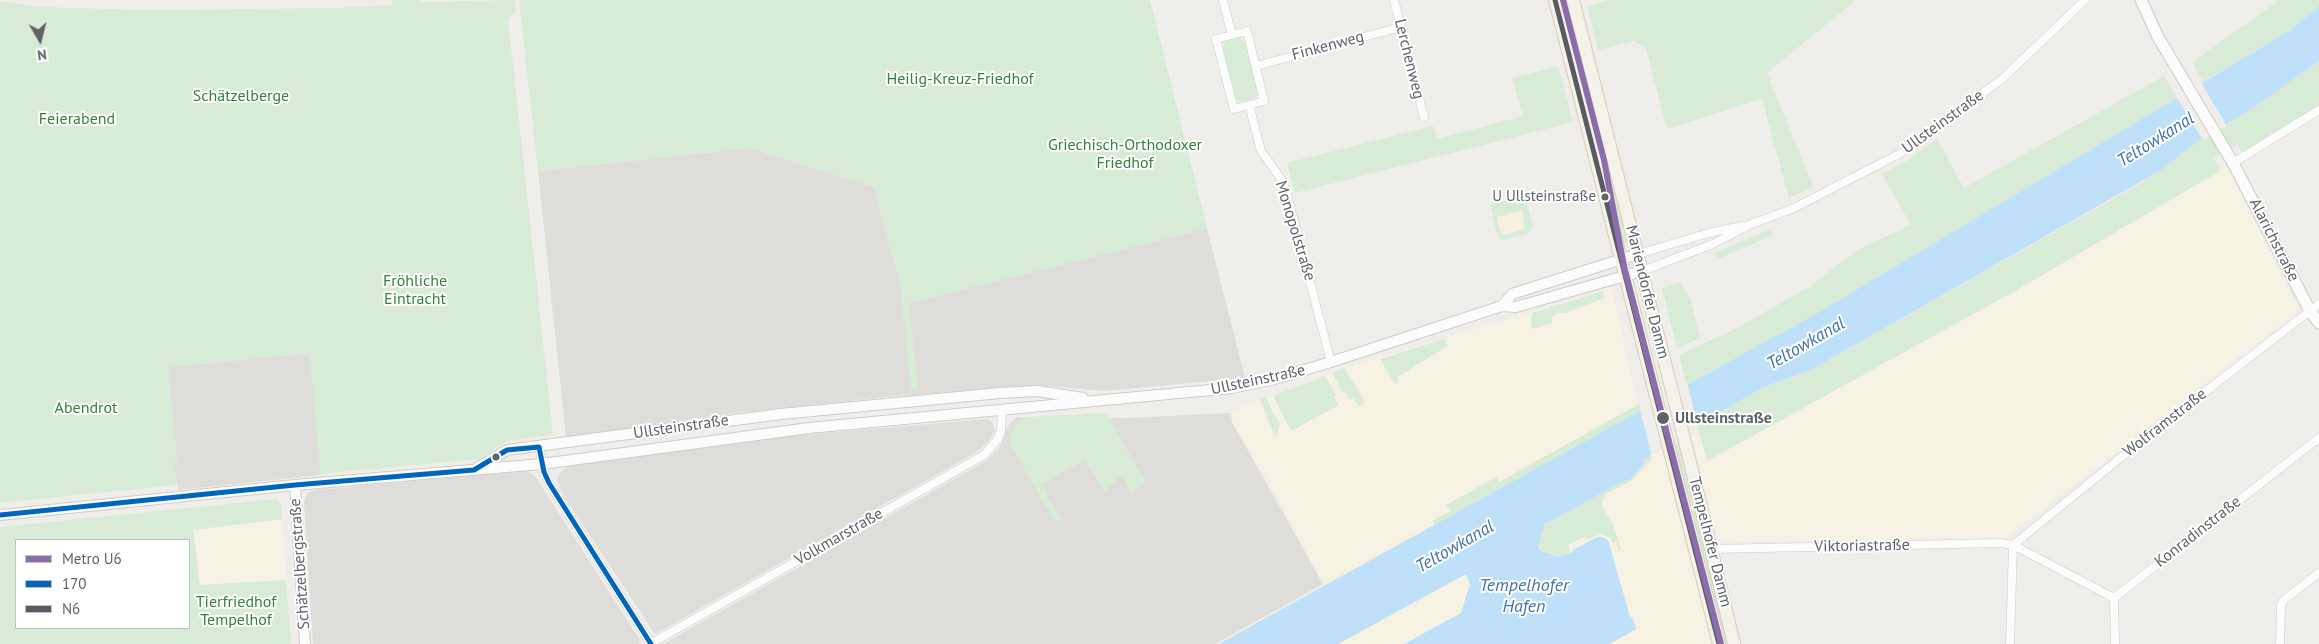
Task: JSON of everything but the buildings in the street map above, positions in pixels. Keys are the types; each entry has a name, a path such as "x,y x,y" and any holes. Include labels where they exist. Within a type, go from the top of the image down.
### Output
{"main road":[{"name":"Mariendorfer Damm","path":"1555,0 1669,449"},
{"name":"Mariendorfer Damm","path":"1573,0 1685,441"},
{"name":"Alarichstraße","path":"2141,0 2179,75 2231,160 2315,307 2319,323"},
{"name":"Tempelhofer Damm","path":"1685,441 1734,644"},
{"name":"Tempelhofer Damm","path":"1669,449 1720,644"}],"street":[{"path":"1223,0 1232,35"},
{"name":"Lerchenweg","path":"1394,0 1424,117"},
{"name":"Ullsteinstraße","path":"0,514 294,485 542,464 809,428 1232,388 1275,379 1502,306 1516,306 1642,271 1713,244 1752,224 1792,209 1901,153 2002,79 2085,0"},
{"name":"Finkenweg","path":"1256,66 1401,27"},
{"path":"1247,31 1256,66 1264,101 1234,109 1216,39 1247,31"},
{"name":"Monopolstraße","path":"1249,105 1262,151 1284,183 1331,362"},
{"path":"2231,160 2319,110"},
{"name":"Ullsteinstraße","path":"1502,306 1512,294 1709,233 1752,224"},
{"name":"Wolframstraße","path":"2013,545 2140,442 2315,307"},
{"name":"Ullsteinstraße","path":"474,470 506,450 773,415 894,402 1037,391 1095,400"},
{"path":"1000,393 1002,410"},
{"path":"894,402 896,420"},
{"name":"Volkmarstraße","path":"651,644 984,455 998,439 1001,432 1002,410"},
{"name":"Konradinstraße","path":"2114,598 2319,438"},
{"path":"584,441 586,458"},
{"path":"539,447 545,476 558,500 651,644"},
{"name":"Schätzelbergstraße","path":"294,485 305,644"},
{"name":"Viktoriastraße","path":"1712,549 1981,543 2013,545"},
{"path":"2010,644 2013,545 2114,598 2114,644"},
{"path":"2280,644 2281,605 2284,600 2319,573"}],"shaded area":[{"path":"750,148 874,187 899,276 903,304 1207,228 1245,378 1104,391 1037,385 886,397 735,413 566,437 538,171"},
{"path":"2227,167 2299,310 2007,537 1723,542 1718,539 1692,437 1700,433 1707,461 2015,291"},
{"path":"1612,288 1638,409 1326,584 1322,582 1279,500 1232,422 1231,413 1260,399 1273,396 1345,368"},
{"path":"310,353 321,475 178,490 173,462 177,462 168,367"},
{"path":"1231,413 1232,422 1323,584 1215,644 663,644 986,461 999,448 1010,423 1017,417 1126,418"},
{"path":"986,419 992,422 995,431 988,442 977,452 655,634 564,496 557,481 560,472 569,466 790,436"},
{"path":"1662,447 1713,644 1610,644 1636,629 1633,619 1630,617 1608,540 1603,537 1562,557 1543,526"},
{"path":"526,471 535,476 641,642 638,644 313,644 304,504 305,497 309,492"},
{"path":"282,519 286,580 200,585 193,530"},
{"path":"1466,574 1470,584 1461,613 1404,644 1342,644 1342,642"}],"green space":[{"path":"392,0 419,0 419,2 515,0 516,12 508,19 553,435 507,441 479,459 320,474 310,353 168,367 177,462 173,463 177,485 0,503 0,1 38,7 149,10 333,8 392,5"},
{"path":"519,0 1150,0 1207,228 909,303 918,389 911,390 899,276 874,187 750,148 538,171"},
{"path":"1561,0 1566,0 1629,241 1623,243"},
{"path":"1609,0 1856,0 1767,73 1813,187 1789,198 1762,99 1667,129 1646,48 1634,41 1598,50 1587,6"},
{"path":"2280,0 2319,0 2319,6 2289,31 2203,82 2192,62"},
{"path":"1239,37 1246,43 1258,90 1256,97 1243,102 1236,99 1223,49 1225,41"},
{"path":"2319,61 2319,107 2243,154 2237,144 2214,158 2220,171 2015,291 1707,461 1697,425 1764,387 1813,369 2143,182 2198,141 2251,108"},
{"path":"1558,66 1573,122 1295,193 1287,163 1433,126 1437,139 1523,116 1512,78"},
{"path":"2164,76 2177,98 1819,312 1687,385 1679,355 1735,329 1809,287 1859,249 1911,225 1882,174 1908,160 1937,139 1964,188"},
{"path":"1525,196 1533,228 1528,234 1503,240 1498,238 1490,205"},
{"path":"1770,229 1773,235 1718,259 1715,253"},
{"path":"1680,282 1690,298 1700,338 1677,348 1662,288"},
{"path":"1603,291 1605,298 1565,313 1557,313 1551,318 1552,323 1533,329 1531,325 1532,313"},
{"path":"1444,339 1448,346 1397,377 1399,381 1395,384 1380,359"},
{"path":"1345,368 1365,402 1359,407 1353,398 1349,399 1345,392 1343,393 1332,373"},
{"path":"1325,376 1337,396 1334,397 1339,405 1291,431 1273,396"},
{"path":"1266,397 1272,412 1280,423 1275,437 1260,399"},
{"path":"1639,404 1641,412 1434,525 1432,521 1450,511 1446,505 1496,477 1499,482"},
{"path":"1108,413 1111,422 1145,480 1143,486 1131,492 1122,473 1105,492 1085,460 1041,484 1061,519 1055,522 1011,446 1010,436 1018,421 1028,417"},
{"path":"1681,443 1730,644 1727,644 1724,636 1675,446"},
{"path":"1651,454 1652,459 1631,481 1607,493 1602,500 1603,509 1614,526 1621,551 1619,551 1617,542 1613,543 1610,538 1601,534 1587,540 1585,537 1568,545 1570,553 1562,557 1540,550 1538,544 1544,525 1625,480 1629,481 1644,465 1643,460"},
{"name":"Tierfriedhof Tempelhof","path":"275,499 281,504 282,519 193,530 200,585 286,580 291,644 0,644 0,527"}],"sand":[{"path":"1522,210 1525,229 1503,235 1500,231 1497,217"},
{"path":"1432,521 1434,525 1328,583 1326,580"}],"water":[{"path":"2319,6 2319,61 2250,110 2198,141 2161,170 1813,369 1764,387 1697,425 1643,460 1644,464 1629,481 1625,480 1544,525 1538,547 1541,551 1558,557 1573,552 1573,550 1597,537 1603,537 1608,540 1630,617 1633,619 1636,629 1610,644 1404,644 1461,613 1470,584 1466,574 1338,644 1219,644 1819,312 2289,31"}],"pier":[{"path":"2200,81 2227,126 2203,140 2176,96"},
{"path":"1687,383 1698,427 1652,456 1640,410"}],"metro line":[{"name":"U6","path":"1563,0 1604,160 1624,266 1721,644"}],"transit line":[{"name":"N6","path":"1555,0 1719,644"},
{"name":"170","path":"0,515 295,485 474,470 507,450 539,447 544,472 549,483 651,644"}],"place":[{"name":"U Ullsteinstraße","path":"1605,197"},
{"name":"Ullsteinstraße","path":"1663,418"}],"park label":[{"name":"Heilig-Kreuz-Friedhof","path":"960,79"},
{"name":"Schätzelberge","path":"241,96"},
{"name":"Feierabend","path":"77,119"},
{"name":"Griechisch-Orthodoxer Friedhof","path":"1125,154"},
{"name":"Fröhliche Eintracht","path":"415,290"},
{"name":"Abendrot","path":"86,408"}],"water label":[{"name":"Teltowkanal","path":"2156,140"},
{"name":"Teltowkanal","path":"1806,344"},
{"name":"Teltowkanal","path":"1455,547"},
{"name":"Tempelhofer Hafen","path":"1524,596"}]}
